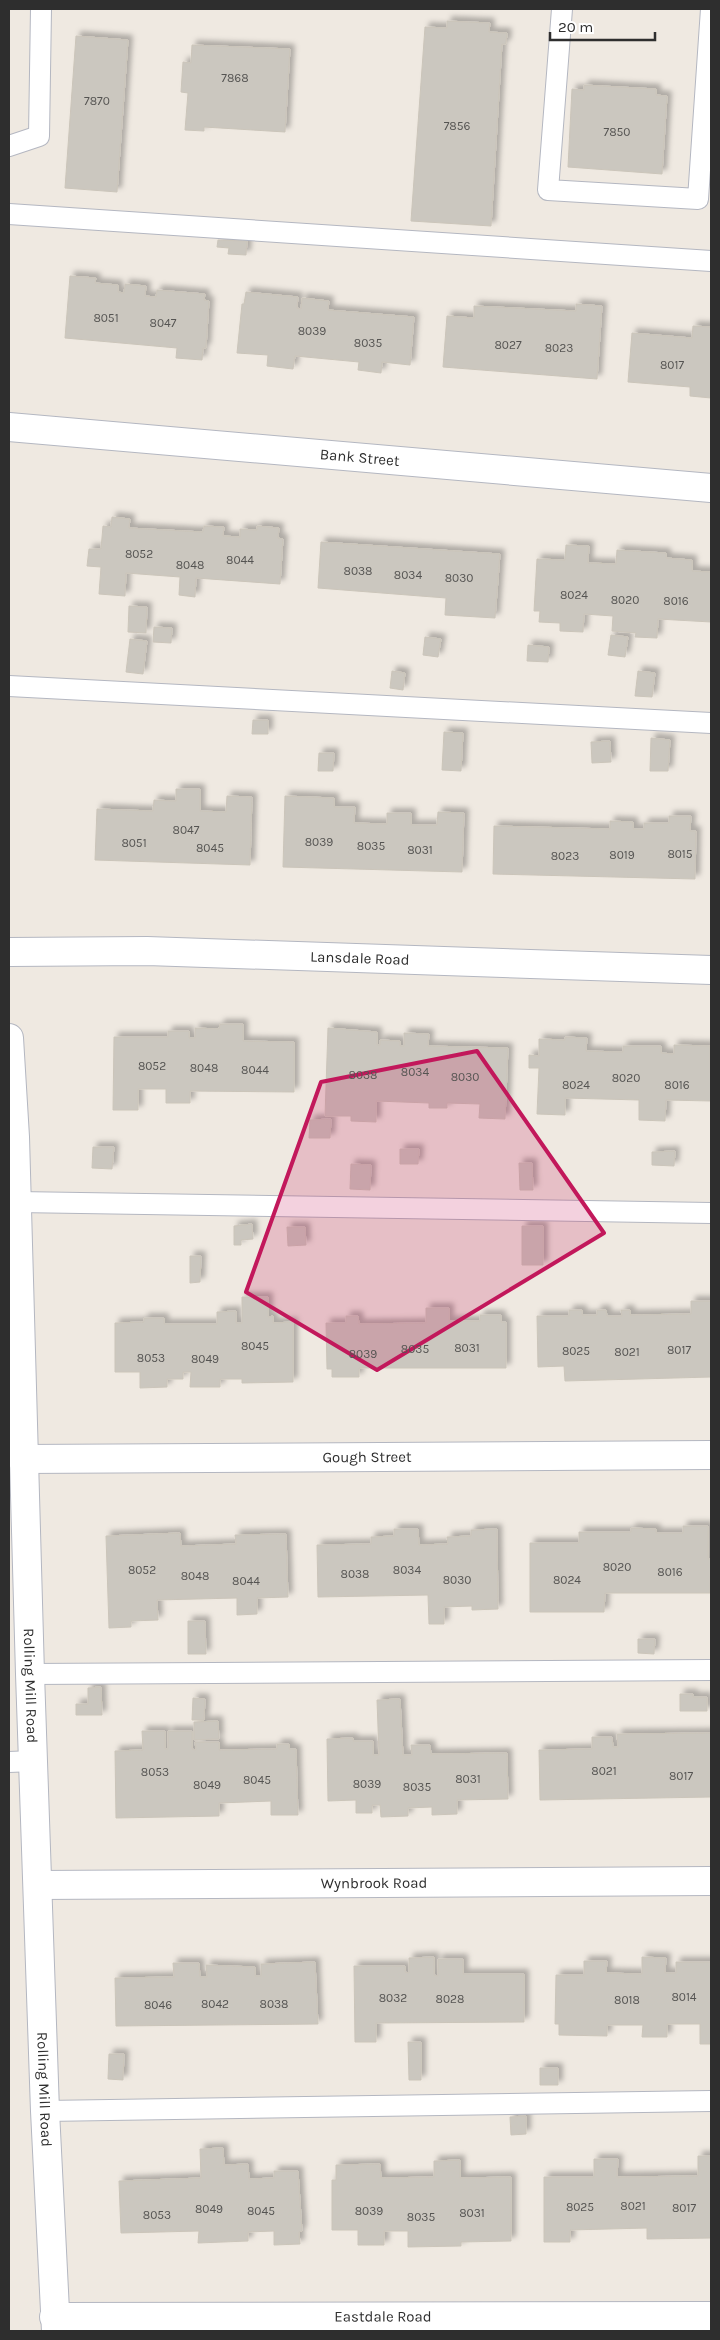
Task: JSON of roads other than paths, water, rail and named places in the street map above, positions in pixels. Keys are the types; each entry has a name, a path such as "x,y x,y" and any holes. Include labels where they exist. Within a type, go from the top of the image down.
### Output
{"street":[{"name":"Bank Street","path":"9,427 711,488"},
{"name":"Lansdale Road","path":"9,952 147,951 711,970"},
{"name":"Rolling Mill Road","path":"9,1038 30,1674 21,1762 38,1884 45,2112 55,2324"},
{"name":"Gough Street","path":"22,1459 711,1454"},
{"name":"Wynbrook Road","path":"38,1884 711,1882"},
{"name":"Eastdale Road","path":"55,2324 711,2316"}],"lane":[{"path":"9,146 39,136 41,9"},
{"path":"562,9 548,190 698,199 711,9"},
{"path":"9,214 711,261"},
{"path":"9,686 711,723"},
{"path":"14,1192 711,1213"},
{"path":"30,1674 711,1670"},
{"path":"45,2112 711,2101"}]}
